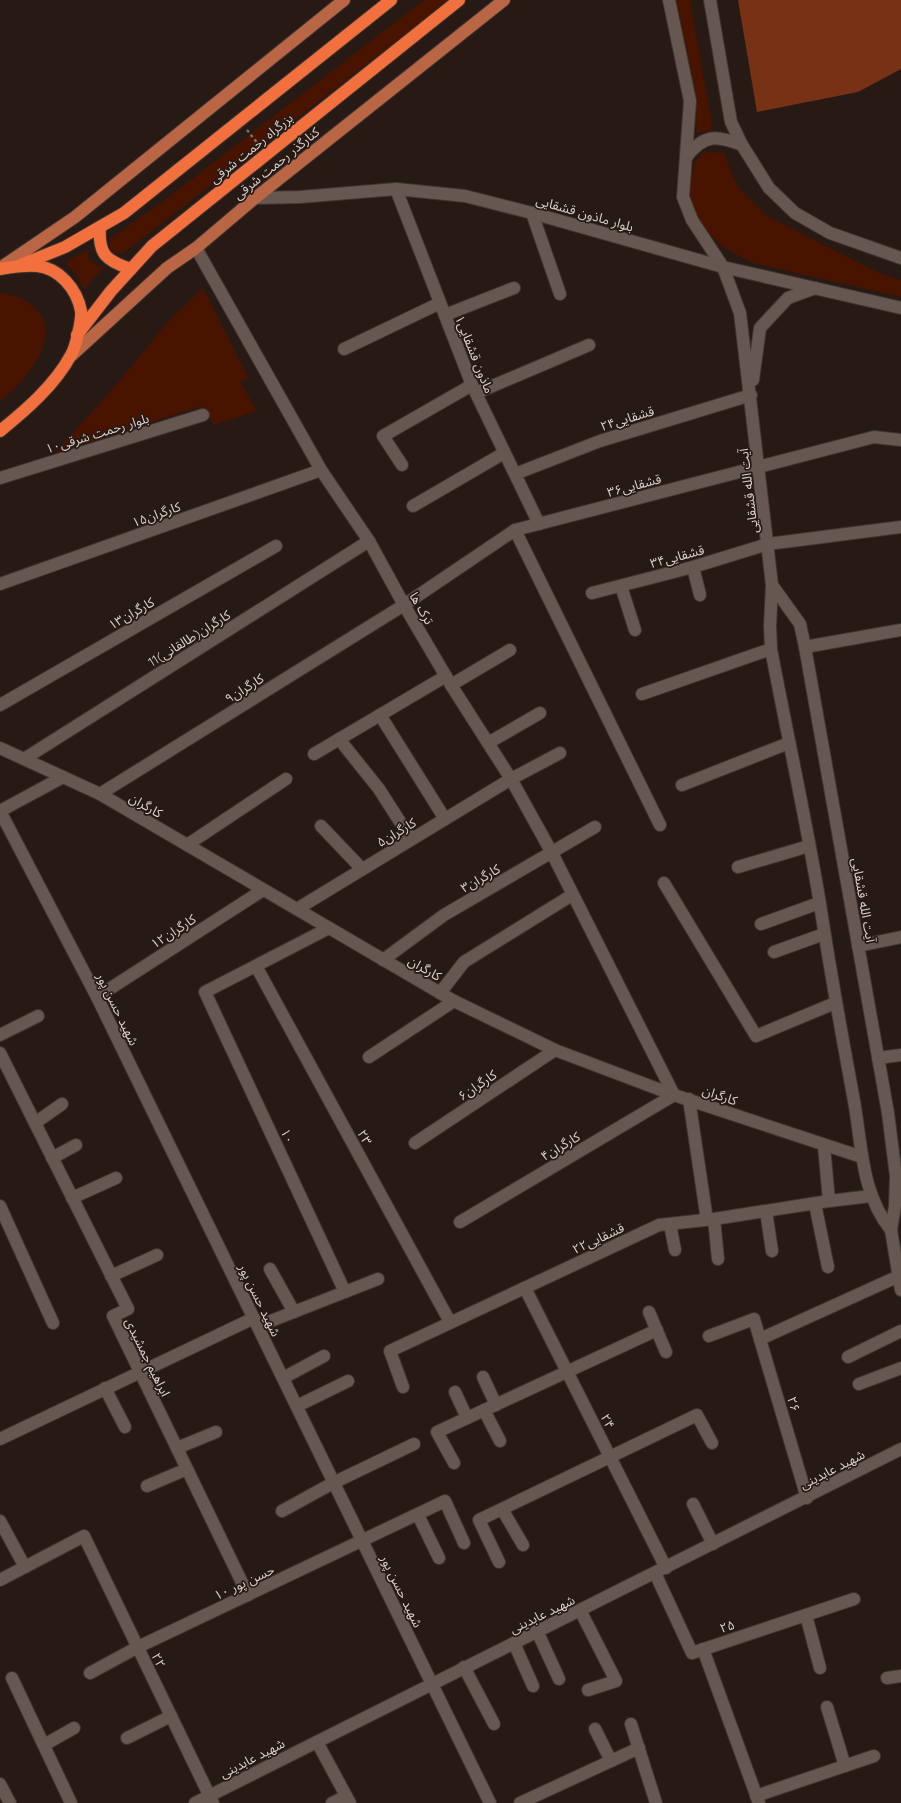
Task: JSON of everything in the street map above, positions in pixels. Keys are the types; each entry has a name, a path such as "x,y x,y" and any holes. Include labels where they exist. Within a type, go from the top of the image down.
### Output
{"highway":[{"path":"18,266 65,247 124,213 391,0"},
{"name":"بزرگراه رحمت شرقی","path":"77,335 111,291 152,246 459,0"},
{"path":"100,227 99,241 101,250 108,258 131,269"},
{"path":"0,269 18,266 38,266 52,270 63,277 74,293 81,312 72,355 48,387 0,431"}],"main road":[{"path":"0,269 75,216 344,0"},
{"name":"کنارگذر رحمت شرقی","path":"72,355 167,268 196,248 255,198 504,0"}],"street":[{"name":"آیت الله قشقایی","path":"669,0 690,101 684,197 692,220 723,267 740,313 772,585 770,626 771,649 809,846 856,1113 862,1157 871,1196 881,1218 896,1230"},
{"path":"710,0 731,122 742,145 768,188 795,213 830,233 901,258"},
{"path":"687,156 693,148 707,138 722,138 742,145"},
{"name":"بلوار ماذون قشقایی","path":"255,198 300,197 396,189 465,196 532,213 723,267 901,308"},
{"name":"ماذون قشقایی۱","path":"396,189 474,389 539,524"},
{"path":"532,213 560,294"},
{"name":"ترک ها","path":"196,248 322,470 370,541 404,605 449,681 511,779 552,853 674,1095"},
{"path":"445,315 514,288"},
{"path":"750,395 760,328 788,298 816,288"},
{"path":"344,349 440,303"},
{"path":"402,465 383,436 474,389 588,345"},
{"name":"قشقایی۲۴","path":"514,474 600,441 750,395"},
{"name":"۱۰بلوار رحمت شرقی","path":"0,478 202,415"},
{"name":"قشقایی۳۶","path":"515,530 874,437 901,440"},
{"path":"413,506 504,452"},
{"name":"۱۵کارگران","path":"0,584 322,470"},
{"name":"قشقایی۳۴","path":"592,593 693,567 768,544 901,527"},
{"path":"515,530 660,825"},
{"name":"کارگران۹","path":"100,794 404,605 515,530"},
{"name":"11کارگران(طالقانی)","path":"24,759 370,541"},
{"name":"کارگران۱۳","path":"0,705 276,546"},
{"path":"693,567 700,595"},
{"name":"آیت الله قشقایی","path":"772,585 800,624 805,647 899,1178 895,1206 901,1290"},
{"path":"621,586 635,630"},
{"path":"805,647 901,630"},
{"path":"642,694 771,649"},
{"path":"314,754 380,715 510,650"},
{"path":"488,743 540,713"},
{"path":"380,715 444,818"},
{"path":"339,739 379,789 411,839"},
{"path":"682,784 789,743"},
{"name":"کارگران","path":"0,748 100,794 454,1001 555,1050 674,1095 824,1146 862,1157"},
{"name":"کارگران۵","path":"297,909 444,818 511,779 560,753"},
{"path":"0,811 63,777"},
{"path":"187,845 286,779"},
{"name":"شهید حسن پور","path":"0,811 97,997 490,1803"},
{"path":"322,826 362,869"},
{"name":"کارگران۳","path":"383,960 444,916 595,827"},
{"path":"738,868 809,846"},
{"path":"664,883 756,1036 836,1003"},
{"name":"۱۲کارگران","path":"97,997 264,890"},
{"path":"440,993 464,962 572,895"},
{"path":"761,924 819,903"},
{"path":"256,966 330,928"},
{"path":"774,952 824,934"},
{"path":"858,946 901,937"},
{"name":"۱۰","path":"256,966 205,992 345,1292"},
{"name":"۲۳","path":"256,966 450,1322"},
{"path":"369,1057 454,1001"},
{"path":"0,1035 38,1016"},
{"name":"۶کارگران","path":"415,1143 555,1050"},
{"name":"ابراهیم جمشیدی","path":"0,1053 128,1308 113,1316 248,1595"},
{"path":"878,1058 901,1055"},
{"name":"کارگران۴","path":"460,1222 674,1095"},
{"path":"689,1099 718,1259"},
{"path":"35,1123 62,1104"},
{"path":"52,1158 76,1145"},
{"path":"824,1146 829,1201"},
{"path":"72,1198 116,1178"},
{"name":"۲۲قشقایی","path":"403,1386 390,1351 659,1225 710,1220 829,1201 871,1196"},
{"path":"815,1204 828,1267"},
{"path":"0,1206 53,1322"},
{"path":"766,1211 772,1251"},
{"path":"670,1224 675,1250"},
{"path":"112,1276 157,1255"},
{"path":"270,1269 294,1312"},
{"path":"760,1339 899,1276"},
{"path":"0,1439 140,1372 256,1322 294,1312 378,1279"},
{"name":"۲۴","path":"525,1288 610,1457 660,1570"},
{"path":"649,1312 666,1352"},
{"name":"۲۶","path":"709,1336 754,1318 807,1498"},
{"path":"454,1464 437,1432 657,1330"},
{"path":"848,1357 901,1331"},
{"path":"283,1378 324,1356"},
{"path":"859,1384 901,1368"},
{"path":"483,1377 496,1405"},
{"path":"297,1406 348,1381"},
{"path":"105,1388 125,1427"},
{"path":"455,1392 467,1418"},
{"path":"484,1410 500,1441"},
{"path":"499,1562 479,1520 697,1415 712,1443"},
{"path":"177,1448 216,1432"},
{"path":"282,1511 333,1483 414,1444"},
{"name":"شهید عابدینی","path":"195,1803 211,1799 316,1742 464,1667 807,1498 901,1449"},
{"path":"147,1486 187,1469"},
{"name":"۱۰ حسن پور","path":"90,1673 138,1647 362,1542 445,1501 464,1543"},
{"path":"693,1504 713,1544"},
{"path":"502,1509 523,1546"},
{"path":"418,1515 440,1558"},
{"path":"0,1521 25,1567 0,1580"},
{"name":"۲۲","path":"25,1567 84,1536 211,1799"},
{"path":"660,1570 692,1653 703,1649 757,1800 874,1756"},
{"name":"۲۵","path":"703,1649 854,1599"},
{"path":"580,1610 616,1681 588,1690"},
{"path":"806,1615 820,1668"},
{"path":"537,1631 558,1679"},
{"path":"514,1643 533,1686"},
{"path":"464,1667 494,1724"},
{"path":"887,1678 901,1676"},
{"path":"12,1678 71,1803"},
{"path":"827,1707 845,1766"},
{"path":"127,1738 171,1716"},
{"path":"631,1724 656,1803"},
{"path":"44,1745 74,1728"},
{"path":"595,1730 611,1761"},
{"path":"316,1742 348,1800 332,1803"},
{"path":"520,1803 639,1748"},
{"path":"0,1784 10,1803"}],"path":[{"path":"240,121 266,154"}],"shaded area":[{"path":"424,0 449,0 122,254 114,252 110,248 110,239 165,200"},
{"path":"676,0 690,0 713,130 697,133 693,78"},
{"path":"704,152 724,153 737,186 767,216 881,274 901,280 901,297 753,263 723,247 706,230 693,208 689,189 695,162"},
{"path":"87,250 89,259 98,266 104,267 84,289 75,273 65,262"},
{"path":"203,288 248,378 240,382 257,411 214,425 201,406 53,455 117,384 166,324"},
{"path":"0,293 22,299 39,312 45,323 45,335 43,347 31,370 14,389 0,401"}],"building":[{"path":"738,0 901,0 901,69 858,92 757,112"}]}
